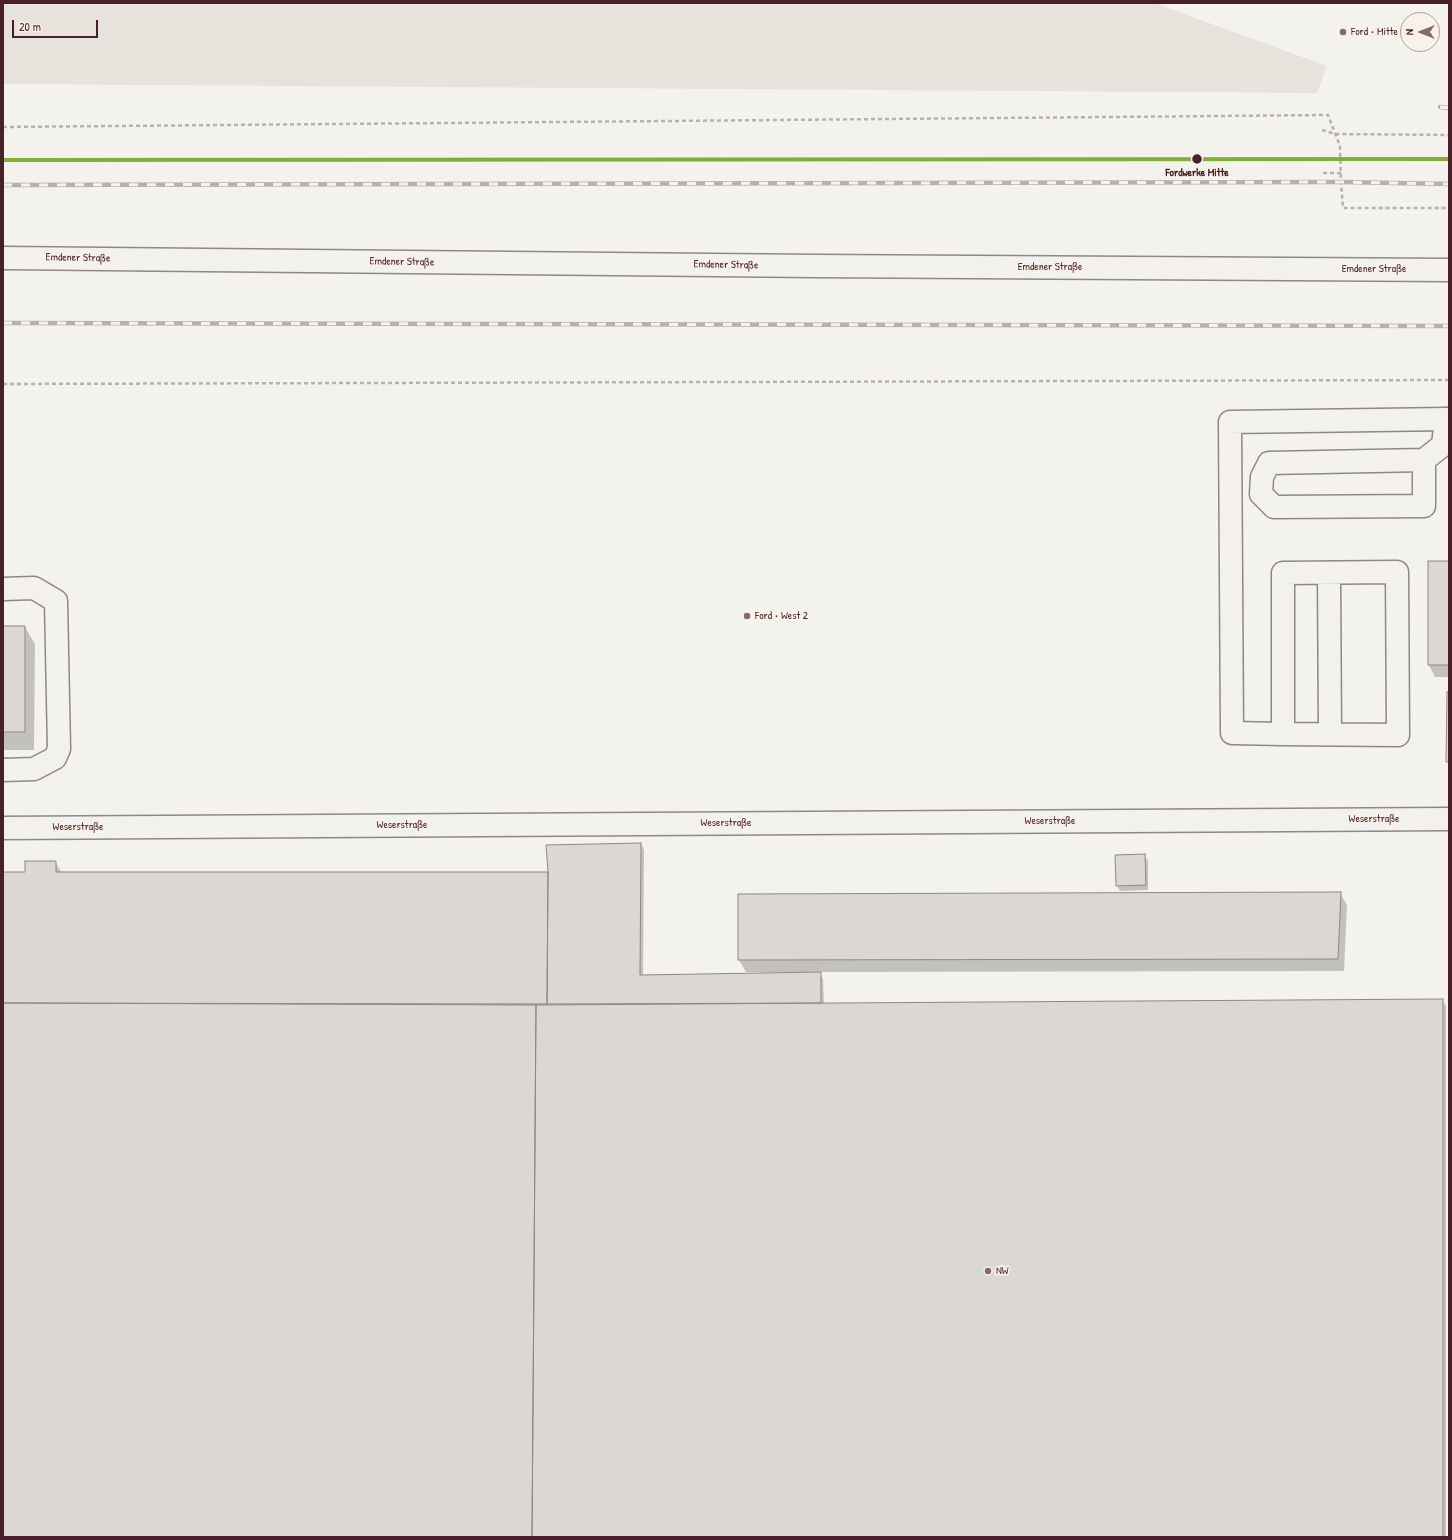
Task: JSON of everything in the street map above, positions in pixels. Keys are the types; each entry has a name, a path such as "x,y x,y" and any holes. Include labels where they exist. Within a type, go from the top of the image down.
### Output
{"street":[{"name":"Emdener Straße","path":"3,258 815,266 1449,270"},
{"path":"1283,734 1283,573 1397,572 1398,735 1283,734 1232,733 1230,422 1447,419 1443,445 1424,460 1269,463 1262,477 1261,494 1274,507 1424,506 1424,460"},
{"path":"1329,573 1330,734"},
{"path":"3,589 34,588 56,601 59,749 55,758 34,769 3,770"},
{"name":"Weserstraße","path":"3,828 1449,819"}],"path":[{"path":"3,127 1328,115 1340,146 1340,173 1343,208 1449,208"},
{"path":"1322,130 1335,134 1449,135"},
{"path":"1323,173 1340,173"},
{"path":"3,384 1449,380"}],"shaded area":[{"path":"3,3 1154,3 1327,66 1317,93 3,84"}],"building":[{"path":"1428,561 1449,561 1449,665 1428,665"},
{"path":"3,626 25,626 25,732 3,732"},
{"path":"1447,692 1449,692 1449,762 1446,762"},
{"path":"641,843 640,975 821,972 821,1003 547,1004 548,872 546,845"},
{"path":"1145,854 1146,885 1116,886 1115,855"},
{"path":"25,861 56,861 56,872 548,872 547,1004 3,1003 3,872 25,872"},
{"path":"1341,892 1338,959 738,960 738,894"},
{"name":"NW","path":"1443,999 1443,1537 532,1537 536,1005"},
{"path":"3,1003 536,1005 532,1537 3,1537"}],"railway":[{"path":"1440,107 1449,108"},
{"path":"3,185 1341,182 1449,184"},
{"path":"3,323 1449,326"}],"transit line":[{"path":"3,160 1449,159"}],"place":[{"name":"Ford • Mitte","path":"1343,32"},
{"name":"Fordwerke Mitte","path":"1197,159"},
{"name":"Ford • West 2","path":"747,616"},
{"name":"NW","path":"988,1271"}]}
